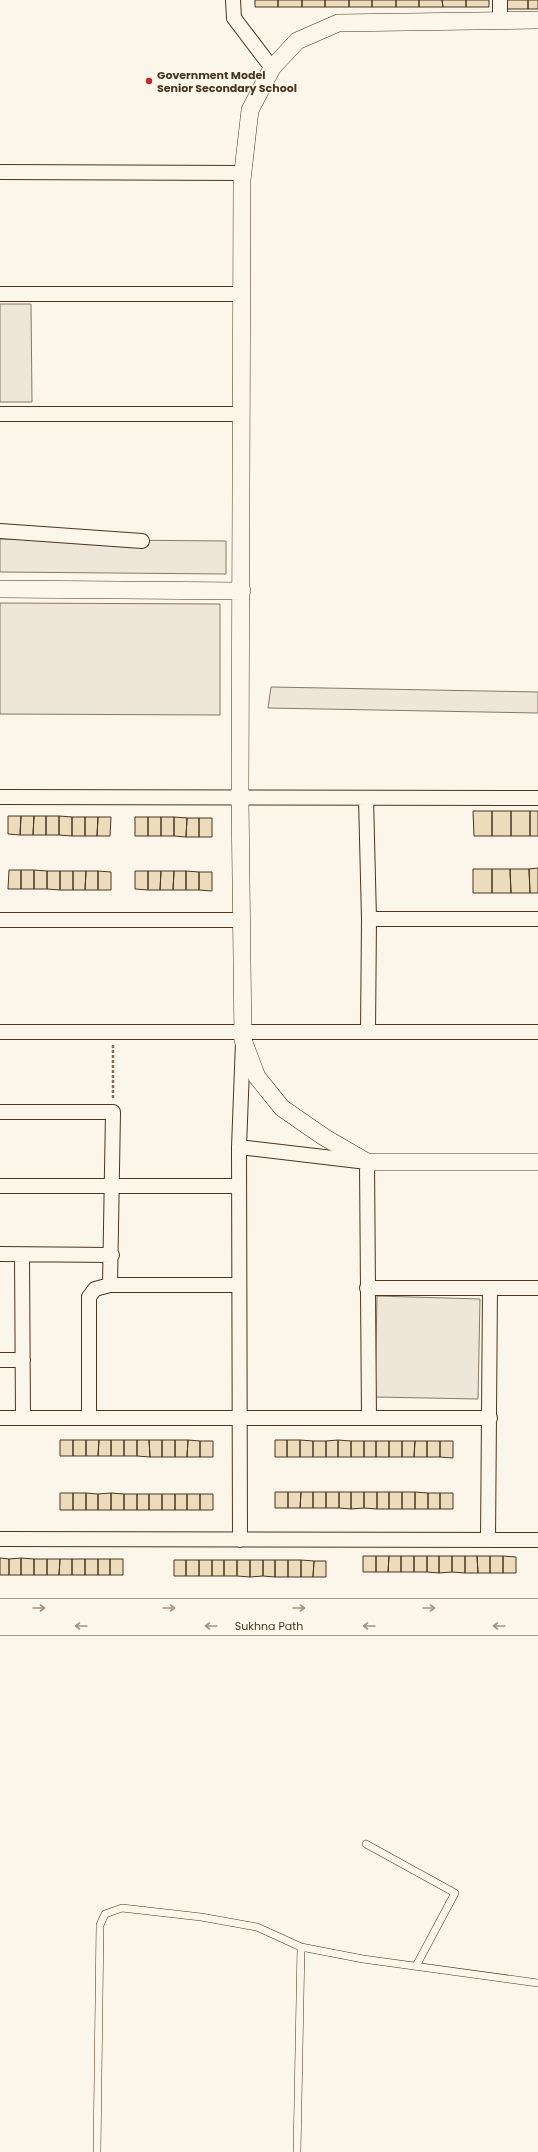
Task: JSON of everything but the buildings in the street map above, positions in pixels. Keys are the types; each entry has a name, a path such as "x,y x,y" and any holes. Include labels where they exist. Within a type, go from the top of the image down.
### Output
{"main road":[{"name":"Sukhna Path","path":"0,1608 538,1608"},
{"name":"Sukhna Path","path":"0,1626 538,1626"}],"street":[{"path":"233,0 234,18 272,68"},
{"path":"500,0 500,21"},
{"path":"240,1540 238,1186 242,1036 240,798 242,591 242,173 250,110 272,68 297,41 338,23 538,20"},
{"path":"0,172 242,173"},
{"path":"0,294 242,294"},
{"path":"0,414 242,414"},
{"path":"0,531 142,541"},
{"path":"0,589 242,591"},
{"path":"0,797 538,798"},
{"path":"366,798 369,919 368,1032"},
{"path":"369,919 538,919"},
{"path":"0,920 241,920"},
{"path":"0,1032 114,1032 242,1036 368,1032 538,1032"},
{"path":"242,1036 257,1077 282,1108 324,1137 367,1162"},
{"path":"0,1112 113,1112 111,1186 112,1255 110,1286"},
{"path":"239,1147 367,1162 538,1162"},
{"path":"367,1162 369,1418"},
{"path":"0,1186 238,1186"},
{"path":"0,1254 112,1255"},
{"path":"22,1255 23,1418"},
{"path":"89,1418 88,1297 95,1289 110,1286 239,1284"},
{"path":"367,1288 538,1288"},
{"path":"488,1540 490,1288"},
{"path":"0,1360 23,1360"},
{"path":"0,1418 490,1418"},
{"path":"0,1539 538,1540"}],"lane":[{"path":"366,1844 455,1893 416,1966"},
{"path":"97,2152 100,1925 105,1914 122,1908 201,1917 257,1927 301,1947 416,1966 538,1983"},
{"path":"297,2152 301,1947"}],"path":[{"path":"113,1112 114,1032"}],"shaded area":[{"path":"0,304 31,304 32,402 0,402"},
{"path":"0,539 226,541 226,574 0,572"},
{"path":"0,603 220,604 220,715 0,714"},
{"path":"271,687 538,692 538,713 268,708"},
{"path":"377,1296 480,1299 478,1399 375,1397"}],"place":[{"name":"Government Model Senior Secondary School","path":"149,81"}]}
